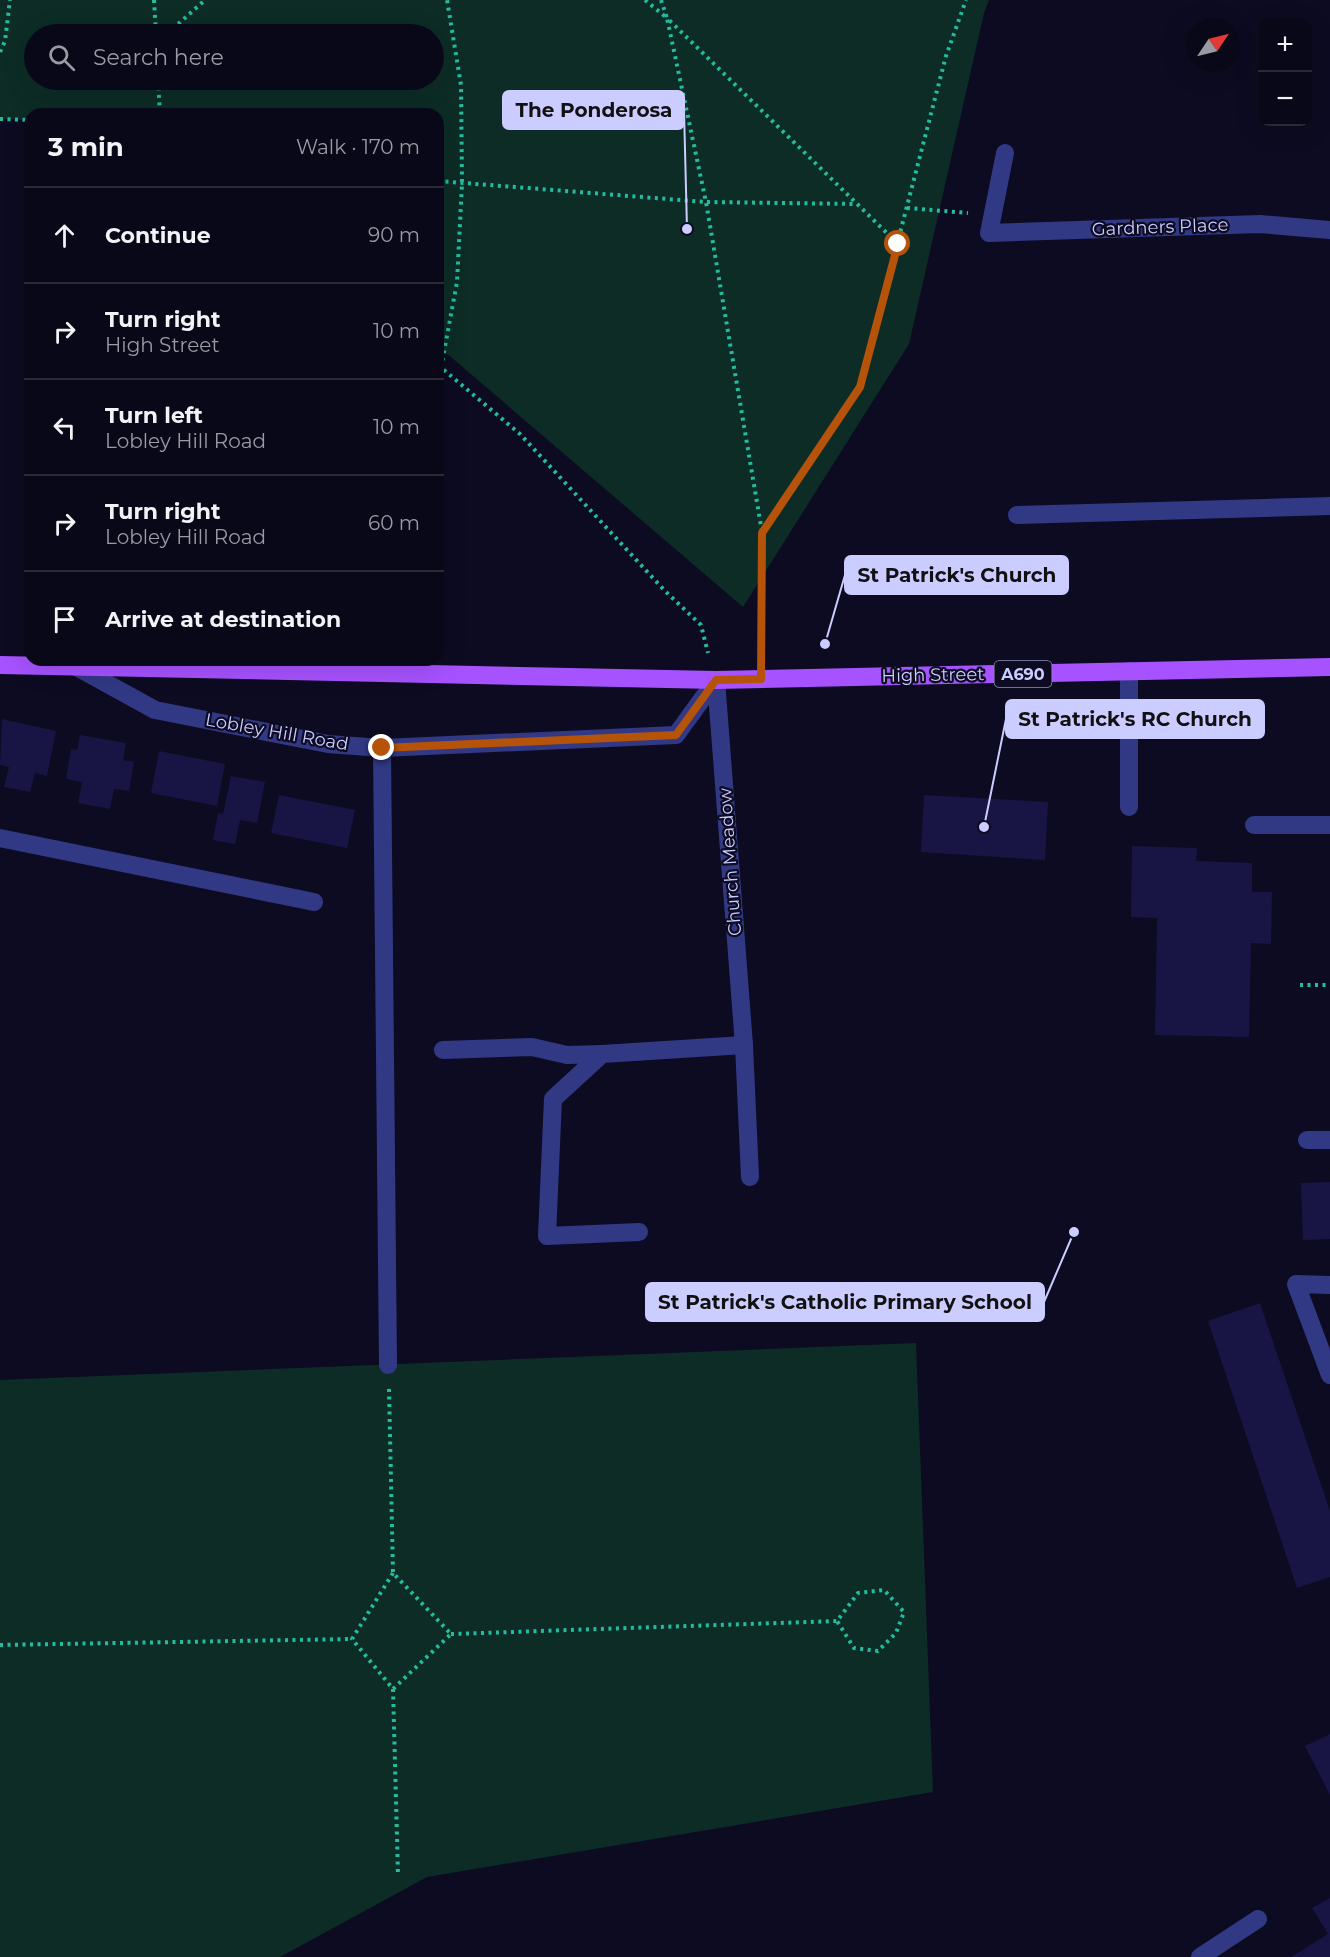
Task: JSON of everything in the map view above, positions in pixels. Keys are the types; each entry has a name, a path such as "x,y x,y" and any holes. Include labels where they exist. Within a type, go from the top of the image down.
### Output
{"main road":[{"name":"A690","path":"0,665 24,665"},
{"name":"A690","path":"75,666 716,680"},
{"name":"High Street","path":"716,680 1330,666"}],"street":[{"name":"Gardners Place","path":"1005,153 989,233 1260,224 1330,230"},
{"path":"1017,515 1330,506"},
{"name":"Lobley Hill Road","path":"75,666 155,710 328,744 382,748 676,735 716,680"},
{"path":"1129,807 1130,671"},
{"name":"Church Meadow","path":"716,680 744,1045 750,1177"},
{"path":"382,748 388,1365"},
{"path":"1254,825 1330,825"},
{"path":"0,838 314,902"},
{"path":"443,1050 532,1047 567,1055 744,1045"},
{"path":"602,1054 553,1099 547,1236 639,1232"},
{"path":"1307,1140 1330,1140"},
{"path":"1330,1285 1296,1284 1330,1375"},
{"path":"1200,1957 1258,1919"}],"path":[{"path":"0,52 5,41 10,0"},
{"path":"154,0 155,24"},
{"path":"178,24 206,0"},
{"path":"444,347 457,282 462,184 461,85 447,0"},
{"path":"645,0 667,18 898,244"},
{"path":"661,0 667,18 706,202 762,533 761,679"},
{"path":"762,533 860,387 946,56 966,0"},
{"path":"159,90 160,108"},
{"path":"0,119 24,120"},
{"path":"444,182 706,202 856,204"},
{"path":"907,208 945,213"},
{"path":"444,370 520,434 665,591 701,625 716,680"},
{"path":"1300,985 1330,985"},
{"path":"352,1639 393,1573 388,1365"},
{"path":"393,1573 451,1634"},
{"path":"884,1590 904,1612 896,1633 878,1651 855,1648 837,1621 858,1593 884,1590"},
{"path":"393,1689 451,1634 837,1621"},
{"path":"0,1645 352,1639"},
{"path":"352,1639 393,1689 398,1875"}],"green space":[{"path":"0,0 989,0 984,13 909,344 743,607 444,351 444,108 24,108 24,120 0,119"},
{"path":"916,1343 933,1792 427,1877 280,1957 0,1957 0,1380"}],"building":[{"path":"2,719 56,731 47,776 35,773 30,792 4,787 9,767 0,765"},
{"path":"80,735 126,743 123,760 134,762 129,791 114,789 110,809 78,803 82,782 66,779 71,749 77,750"},
{"path":"159,751 225,764 217,806 151,793"},
{"path":"231,776 265,782 257,823 240,820 235,844 213,840 218,813 223,814"},
{"path":"279,795 355,810 347,848 271,833"},
{"path":"924,795 1048,802 1045,860 921,852"},
{"path":"1132,846 1197,848 1196,861 1252,863 1252,892 1272,892 1271,944 1251,943 1249,1037 1155,1035 1157,918 1131,917"},
{"path":"1330,1182 1330,1239 1303,1240 1301,1183"},
{"path":"1260,1303 1330,1511 1330,1577 1297,1588 1208,1321"},
{"path":"1330,1734 1330,1795 1305,1746"},
{"path":"1330,1898 1330,1957 1291,1957 1328,1934 1312,1908"}],"place":[{"name":"The Ponderosa","path":"687,229"},
{"name":"St Patrick's Church","path":"825,644"},
{"name":"St Patrick's RC Church","path":"984,827"},
{"name":"St Patrick's Catholic Primary School","path":"1074,1232"}],"route":[{"path":"382,748 676,735 716,680 761,679 762,533 860,387 898,244"}]}
